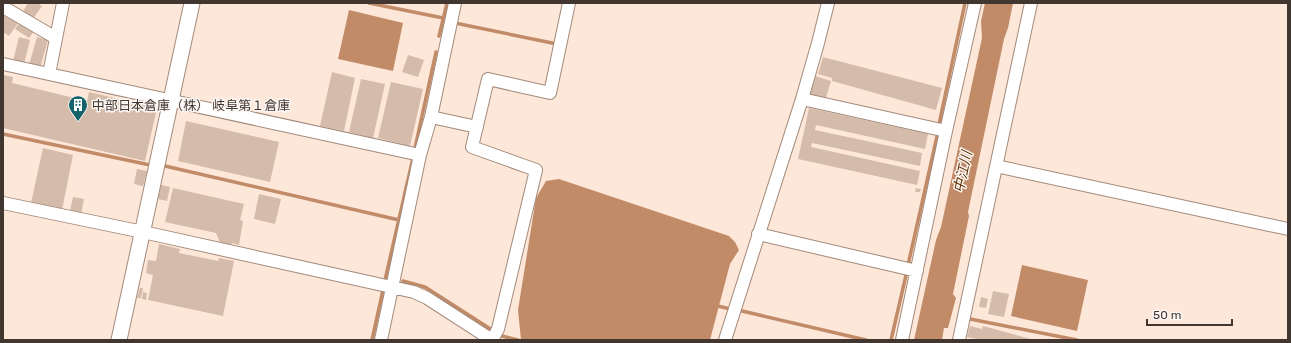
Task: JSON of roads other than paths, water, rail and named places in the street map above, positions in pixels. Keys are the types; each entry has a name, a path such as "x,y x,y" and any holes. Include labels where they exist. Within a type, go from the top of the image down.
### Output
{"street":[{"path":"49,74 63,3"},
{"path":"119,340 192,3"},
{"path":"381,340 420,155 431,117 455,3"},
{"path":"3,203 143,232 414,292 427,298 492,340 498,329 536,170 472,147 488,79 550,92 570,3"},
{"path":"725,340 802,99 828,3"},
{"path":"902,340 946,131 975,3"},
{"path":"959,340 1031,3"},
{"path":"3,7 56,38"},
{"path":"3,64 420,155"},
{"path":"802,99 946,131"},
{"path":"431,117 477,127"},
{"path":"996,166 1288,229"},
{"path":"758,234 917,271"}],"water":[{"name":"中江川","path":"985,3 1013,3 1008,28 1004,39 968,212 969,216 953,294 956,298 948,328 944,328 942,340 914,340 936,240 941,227 982,38 981,21"},
{"path":"349,10 403,23 393,71 338,59"},
{"path":"559,179 729,236 735,242 739,250 730,264 710,340 521,340 518,310 536,198 546,181"},
{"path":"1022,265 1088,280 1077,331 1011,316"}],"waterway":[{"path":"369,3 443,18"},
{"path":"439,36 447,3"},
{"path":"939,124 965,3"},
{"path":"455,23 557,44"},
{"path":"415,148 436,52"},
{"path":"908,265 938,132"},
{"path":"3,134 150,165"},
{"path":"385,280 413,158"},
{"path":"165,166 399,220"},
{"path":"891,340 907,271"},
{"path":"403,281 425,287 492,330"},
{"path":"372,340 383,290"},
{"path":"718,306 730,309"},
{"path":"742,311 866,340"},
{"path":"970,319 1077,340"},
{"path":"502,336 518,340"}],"place":[{"name":"中部日本倉庫（株） 岐阜第１倉庫","path":"78,122"}]}
